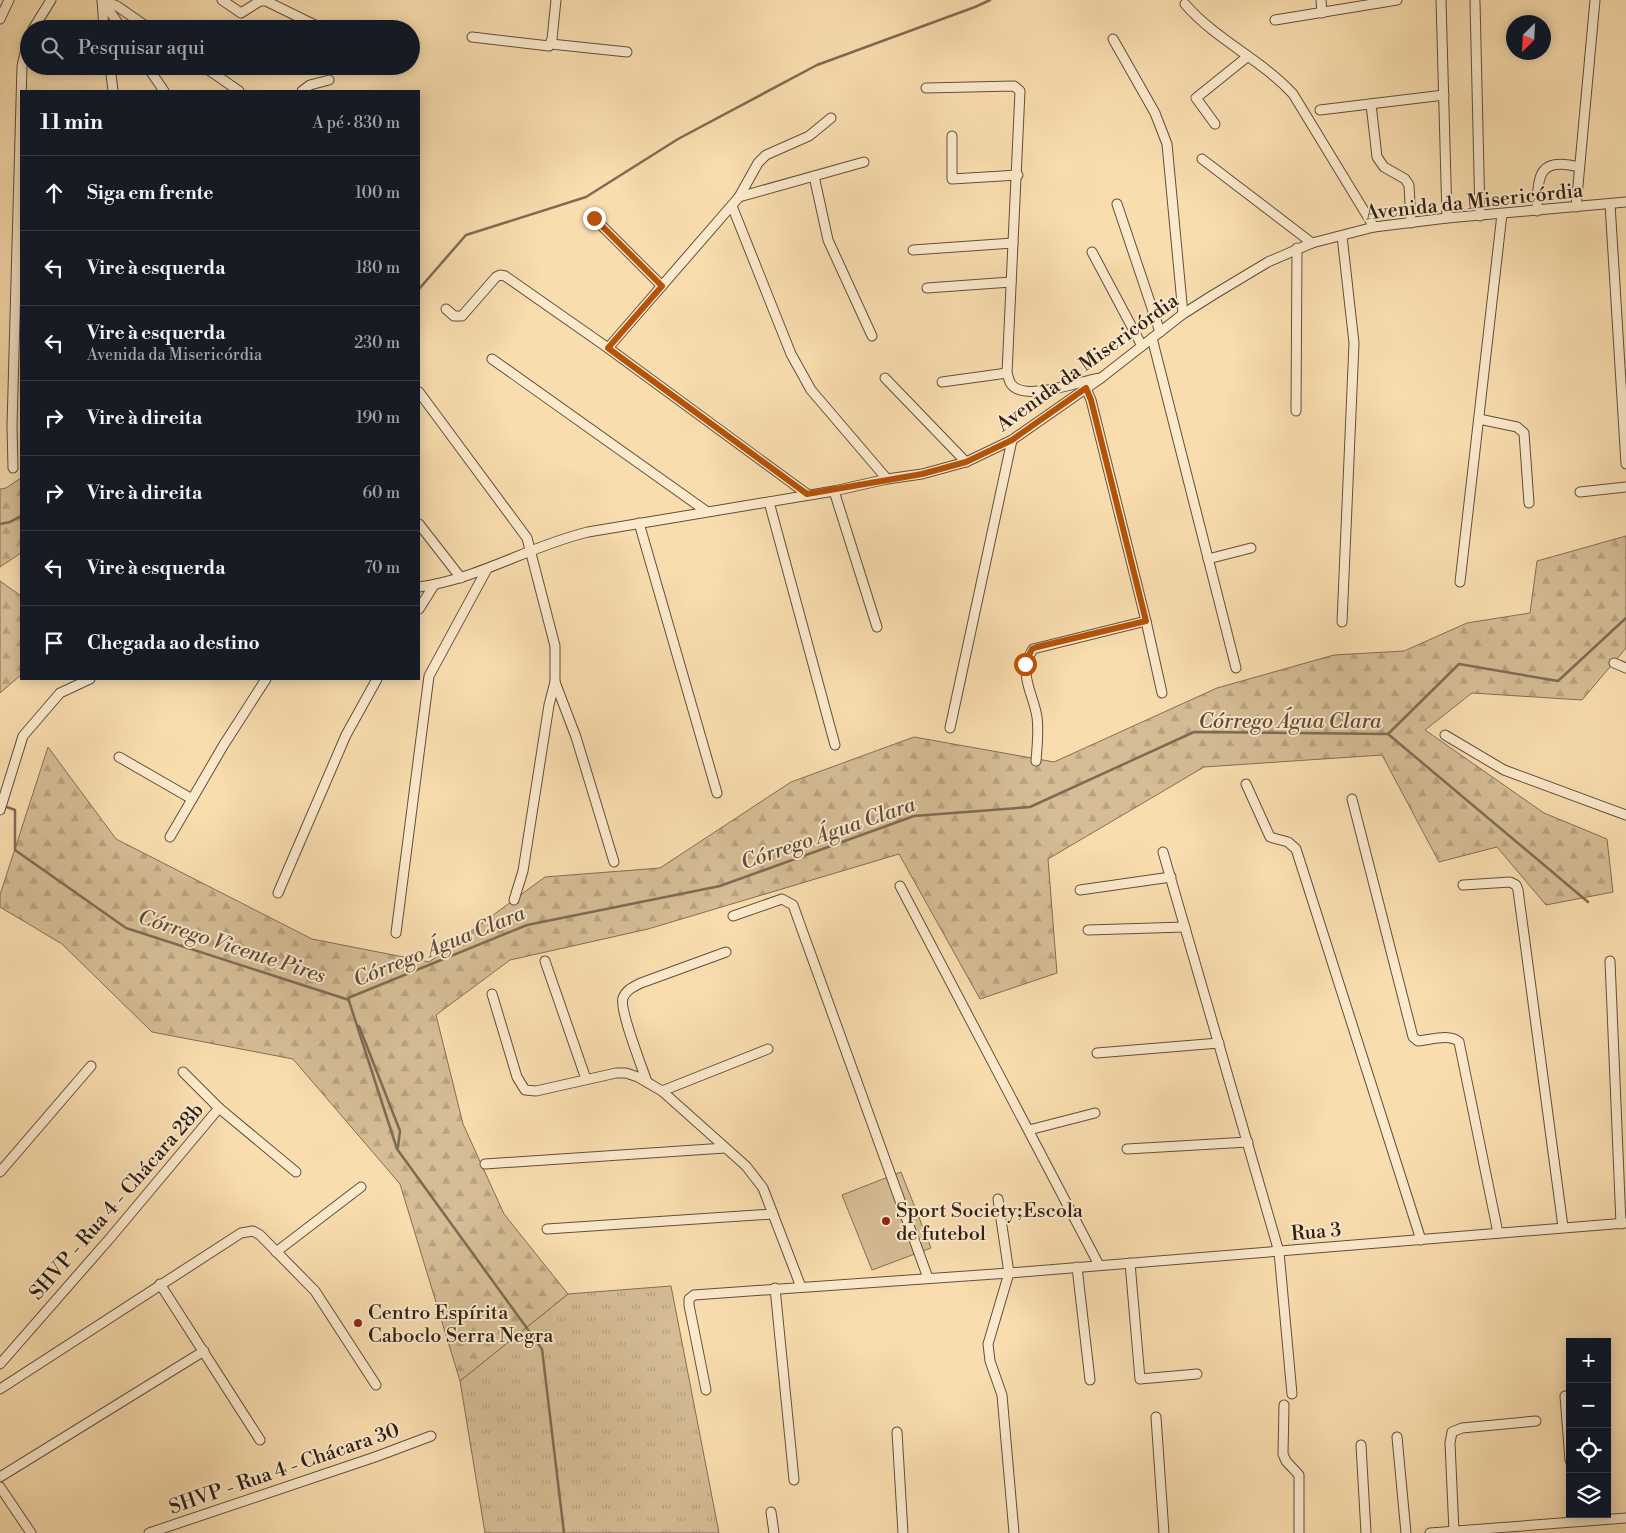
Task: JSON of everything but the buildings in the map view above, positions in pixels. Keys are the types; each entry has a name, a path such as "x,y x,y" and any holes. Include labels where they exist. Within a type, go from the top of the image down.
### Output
{"street":[{"path":"0,19 9,0"},
{"path":"39,20 51,0"},
{"path":"102,0 103,20"},
{"path":"102,0 116,20"},
{"path":"102,0 118,6 137,20"},
{"path":"222,0 241,13 260,1 266,1 305,20"},
{"path":"550,45 556,0"},
{"path":"1322,0 1322,12"},
{"path":"1276,20 1381,1 1397,0"},
{"path":"1441,0 1447,218"},
{"path":"1576,207 1595,0"},
{"path":"1475,2 1480,216"},
{"path":"1185,4 1201,22 1281,81 1293,94 1374,227"},
{"path":"472,37 627,52"},
{"path":"1113,38 1155,113 1167,144 1183,314"},
{"path":"1215,124 1196,98 1246,57"},
{"path":"21,90 22,75"},
{"path":"111,75 113,90"},
{"path":"154,75 163,90"},
{"path":"216,75 238,90"},
{"path":"304,90 329,80"},
{"path":"926,88 1018,88 1020,92 1018,174 1007,373 1010,384 1018,390 1031,391 1062,387 1085,379 1101,378"},
{"path":"1320,110 1444,95"},
{"path":"1371,104 1377,158 1384,167 1405,179 1409,186 1412,223"},
{"path":"608,348 739,198 758,163 766,155 808,136 831,118"},
{"path":"952,136 952,180 1018,174"},
{"path":"13,468 12,426 20,138"},
{"path":"1202,159 1312,243"},
{"path":"739,198 864,162"},
{"path":"1536,211 1538,180 1542,171 1550,165 1559,163 1579,167"},
{"path":"814,176 828,240 872,336"},
{"name":"Avenida da Misericórdia","path":"420,587 461,578 555,540 588,532 834,491 887,479 922,474 966,462 1012,440 1101,378 1183,314 1249,272 1297,248 1312,243 1374,227 1447,218 1626,202"},
{"path":"1117,204 1160,332"},
{"path":"1610,204 1626,464"},
{"path":"732,206 801,374 810,390 887,479"},
{"path":"1460,582 1502,214"},
{"path":"594,218 662,286"},
{"path":"1342,236 1354,343 1342,622"},
{"path":"912,250 1013,243"},
{"path":"1296,411 1297,248"},
{"path":"1092,252 1142,346"},
{"path":"446,309 454,316 462,316 496,277 505,276 608,348 807,494"},
{"path":"927,288 1011,282"},
{"path":"1152,338 1236,668"},
{"path":"492,359 706,511"},
{"path":"942,382 1007,373"},
{"path":"885,378 966,462"},
{"path":"1086,388 1091,400 1162,693"},
{"path":"420,393 515,521 531,549 555,646 555,682 549,705 523,871 514,900"},
{"path":"1479,419 1517,427 1524,433 1529,503"},
{"path":"950,728 1012,440"},
{"path":"1580,492 1626,487"},
{"path":"834,491 877,627"},
{"path":"769,502 835,745"},
{"path":"639,523 717,793"},
{"path":"420,525 461,578"},
{"path":"1208,559 1251,548"},
{"path":"396,933 429,676 487,569"},
{"path":"420,607 434,584"},
{"path":"1036,761 1036,717 1025,679 1025,664 1032,649 1146,621"},
{"path":"1614,663 1626,668"},
{"path":"0,810 23,736 60,693 88,680"},
{"path":"170,837 265,680"},
{"path":"278,892 346,735 376,680"},
{"path":"555,682 568,713 614,862"},
{"path":"1445,735 1504,770 1626,815"},
{"path":"119,757 192,799"},
{"path":"1246,784 1270,837 1288,842 1296,849 1421,1240"},
{"path":"1352,799 1413,1037 1418,1041 1454,1038 1459,1042 1498,1233"},
{"path":"1163,852 1279,1252 1292,1394"},
{"path":"1080,890 1170,878"},
{"path":"1463,886 1510,882 1518,888 1563,1228"},
{"path":"900,886 972,1027 1029,1130 1099,1265"},
{"path":"733,916 782,899 793,905 928,1278"},
{"path":"1088,930 1185,927"},
{"path":"647,1082 622,1009 624,995 628,990 641,983 726,952"},
{"path":"545,961 586,1079"},
{"path":"1610,961 1624,1224"},
{"path":"492,994 517,1077 525,1090 536,1091 586,1079 626,1073 662,1091 746,1166 758,1180 802,1287"},
{"path":"1097,1053 1219,1043"},
{"path":"662,1091 768,1049"},
{"path":"0,1172 91,1066"},
{"name":"SHVP - Rua 4 - Chácara 28b","path":"183,1072 219,1108 296,1172"},
{"name":"SHVP - Rua 4 - Chácara 28b","path":"0,1364 111,1237 219,1108"},
{"path":"1029,1130 1094,1113"},
{"path":"1127,1149 1248,1142"},
{"path":"486,1164 724,1148"},
{"path":"276,1252 361,1187"},
{"path":"998,1199 1009,1273 988,1344 988,1352 1002,1395 1014,1533"},
{"path":"547,1230 773,1214"},
{"name":"Rua 3","path":"706,1390 695,1344 689,1299 694,1295 1009,1273 1624,1224"},
{"path":"0,1388 160,1284 246,1232 253,1231 260,1235 324,1302 376,1385"},
{"path":"1130,1262 1140,1379 1197,1374"},
{"path":"1077,1267 1090,1380"},
{"path":"160,1284 260,1440"},
{"path":"775,1288 794,1480"},
{"path":"0,1477 204,1351"},
{"path":"1564,1396 1567,1428"},
{"path":"1284,1405 1283,1454 1299,1475 1299,1533"},
{"path":"1156,1417 1164,1533"},
{"path":"1454,1532 1450,1443 1452,1432 1462,1428 1536,1421"},
{"path":"897,1432 903,1533"},
{"name":"SHVP - Rua 4 - Chácara 30","path":"149,1533 375,1458 431,1436"},
{"path":"1397,1438 1406,1533"},
{"path":"1361,1445 1366,1533"},
{"path":"0,1487 31,1533"},
{"path":"771,1512 774,1533"},
{"path":"1430,1533 1574,1518"},
{"path":"1611,1518 1626,1518"}],"green space":[{"path":"20,479 20,554 0,567 0,489 6,488"},
{"path":"1626,536 1626,648 1582,700 1472,693 1425,730 1544,813 1607,839 1613,892 1546,905 1497,847 1439,862 1382,755 1204,767 1048,859 1057,973 980,999 899,854 648,929 510,960 436,1015 463,1124 504,1214 568,1294 460,1381 400,1184 293,1059 152,1032 62,944 0,907 0,895 48,747 116,839 312,939 429,962 545,877 660,868 791,782 914,737 1054,762 1217,688 1334,655 1404,651 1467,623 1530,613 1537,561"},
{"path":"0,581 20,595 20,676 0,693"},
{"name":"Sport Society;Escola de futebol","path":"901,1172 931,1248 872,1270 842,1195"},
{"path":"671,1286 719,1533 485,1533 460,1381 568,1294"}],"waterway":[{"path":"420,288 466,235 586,197 678,139 817,65 990,0"},
{"path":"0,524 10,522 20,517"},
{"path":"1388,734 1459,664 1558,681 1626,618"},
{"name":"Córrego Água Clara","path":"564,1533 542,1349 397,1149 348,998 527,925 720,886 914,816 1030,807 1194,732 1388,734 1588,902"},
{"name":"Córrego Vicente Pires","path":"4,806 15,810 15,850 126,928 349,1000"},
{"name":"Córrego Vicente Pires","path":"359,1026 400,1131 398,1147"}],"place":[{"name":"Sport Society;Escola de futebol","path":"886,1221"},
{"name":"Centro Espírita Caboclo Serra Negra","path":"358,1323"}],"route":[{"path":"594,218 662,286 608,348 807,494 834,491 887,479 922,474 966,462 1012,440 1086,388 1091,400 1146,621 1037,647 1032,649 1025,664"}]}
